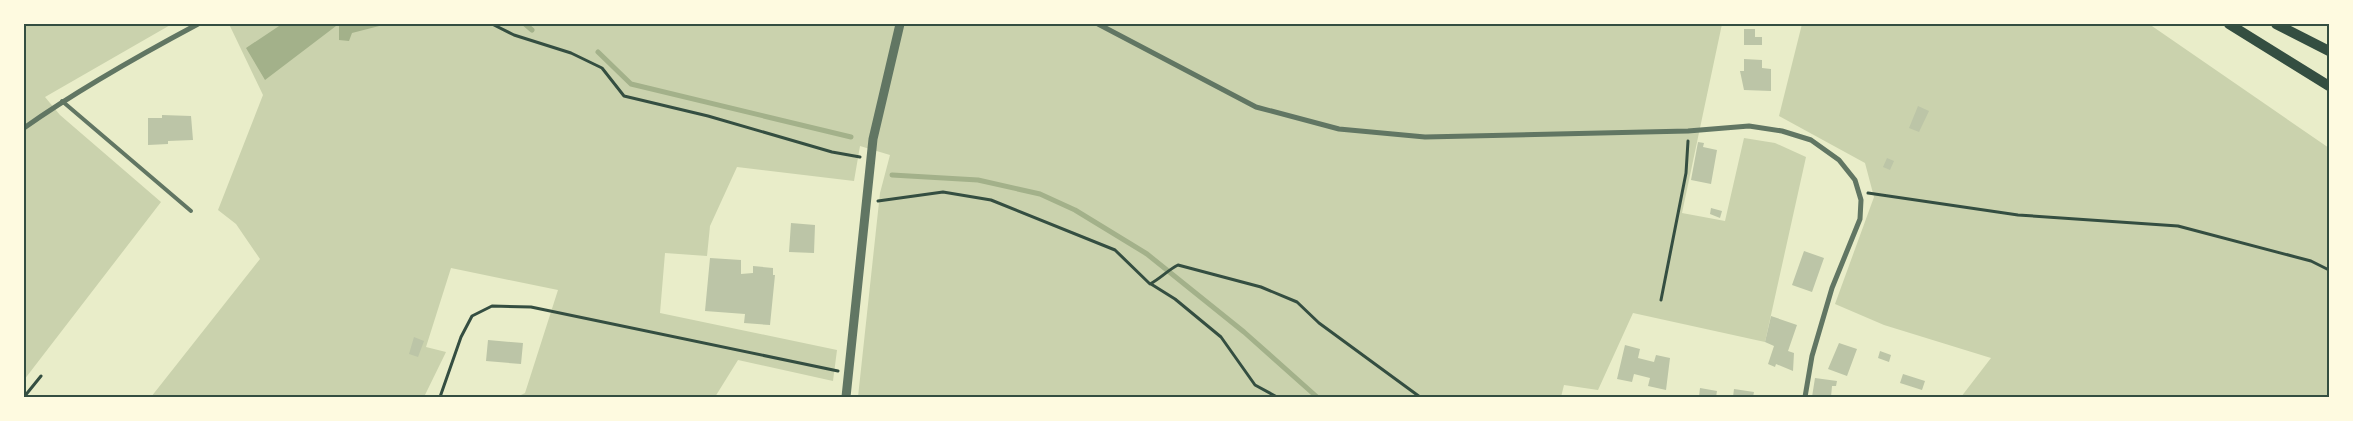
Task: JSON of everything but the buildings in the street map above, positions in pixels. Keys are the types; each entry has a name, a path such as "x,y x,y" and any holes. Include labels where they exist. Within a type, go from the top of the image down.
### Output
{"main road":[{"path":"2229,24 2329,86"},
{"path":"2276,24 2329,50"}],"street":[{"path":"24,128 62,101 198,24"},
{"path":"846,397 865,201 873,140 900,24"},
{"path":"1098,24 1256,107 1339,129 1425,137 1688,130 1749,126 1782,131 1811,140 1839,160 1855,180 1861,200 1860,219 1832,288 1812,356 1805,397"}],"lane":[{"path":"62,101 192,211"}],"path":[{"path":"492,24 514,35 571,53 602,68 624,96 708,116 832,152 861,157"},
{"path":"1661,300 1686,173 1688,130"},
{"path":"1858,191 2018,215 2178,226 2311,261 2329,270"},
{"path":"865,201 943,192 991,200 1115,250 1150,284 1175,299 1221,337 1255,385 1277,397"},
{"path":"1150,284 1164,277 1171,268 1178,265 1188,266 1208,275 1261,287 1297,302 1320,323 1420,397"},
{"path":"440,397 461,337 472,316 492,306 532,307 848,373"},
{"path":"24,397 41,376"}],"shaded area":[{"path":"24,24 172,24 45,97 60,115 161,202 24,380"},
{"path":"229,24 1722,24 1682,213 1725,221 1744,138 1775,143 1806,157 1765,342 1633,313 1598,390 1564,385 1561,397 858,397 880,193 890,155 860,146 854,181 737,167 710,226 707,256 665,253 660,313 837,350 833,381 738,360 715,397 517,397 525,393 558,290 451,268 426,347 446,352 424,397 151,397 260,259 236,224 218,210 263,95"},
{"path":"282,24 334,24 336,26 265,80 246,48"},
{"path":"339,24 387,24 352,33 349,41 339,40"},
{"path":"1802,24 2149,24 2329,148 2329,397 1961,397 1991,358 1884,325 1835,304 1874,197 1865,163 1779,116"}],"waterway":[{"path":"525,24 532,30"},
{"path":"598,52 631,84 851,137"},
{"path":"892,175 978,180 1040,194 1075,210 1147,254 1244,332 1317,397"}]}
